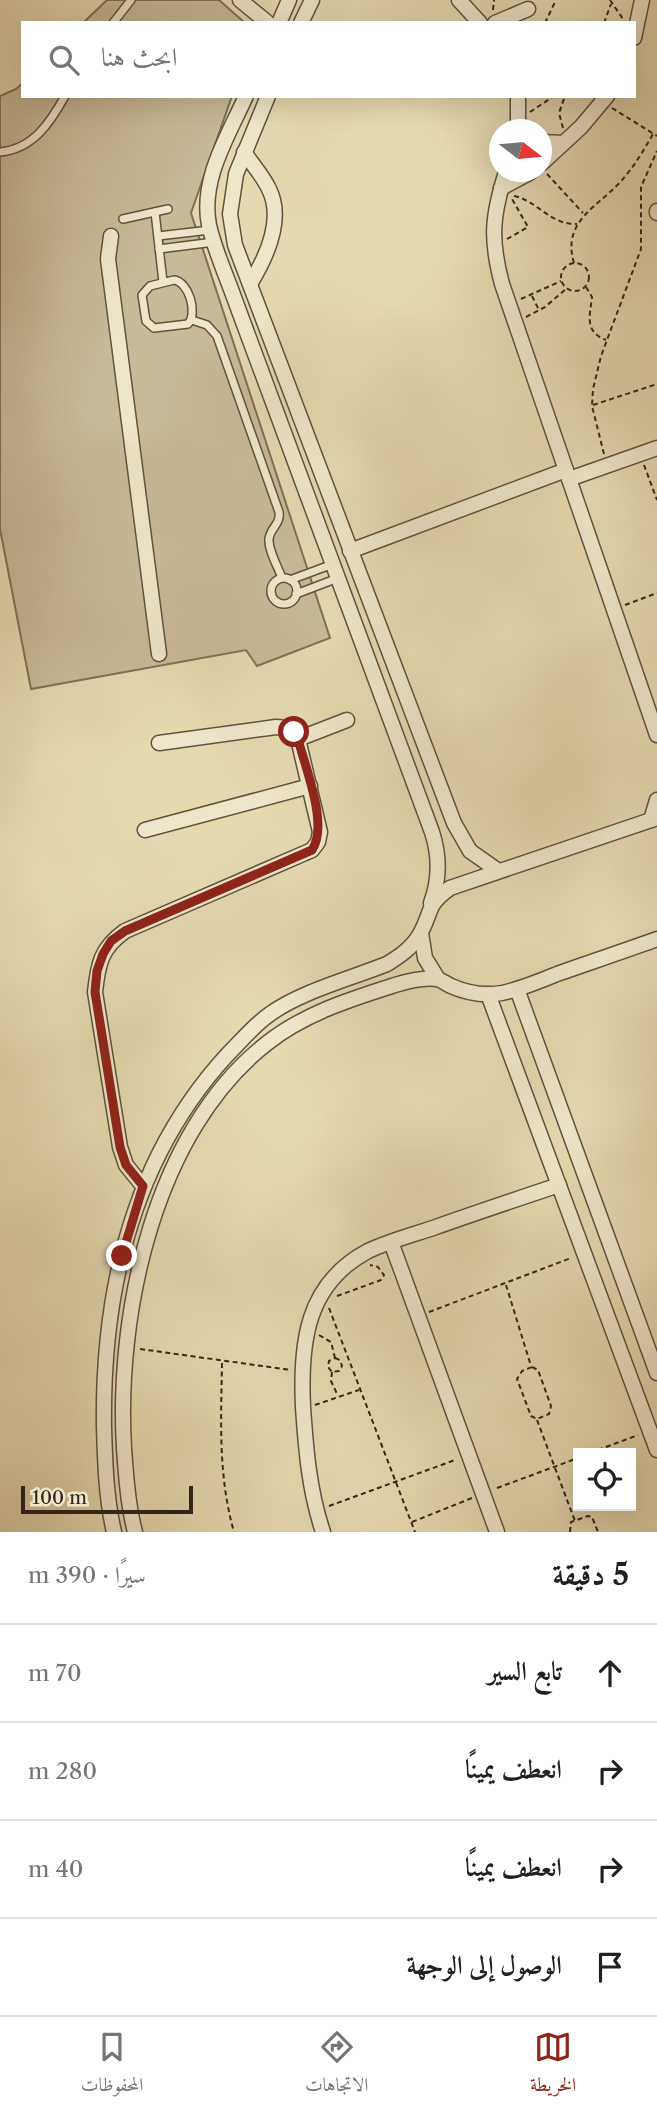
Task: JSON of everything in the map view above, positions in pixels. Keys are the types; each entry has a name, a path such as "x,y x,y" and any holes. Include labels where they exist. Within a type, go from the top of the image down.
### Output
{"street":[{"path":"240,0 266,21"},
{"path":"280,21 289,0"},
{"path":"302,21 312,0"},
{"path":"459,0 478,21"},
{"path":"636,28 642,0"},
{"path":"499,21 530,4"},
{"path":"523,21 530,4"},
{"path":"114,1532 104,1411 108,1332 131,1222 143,1186 172,1128 191,1099 252,1029 271,1013 292,1002 387,964 412,946 421,933 436,891 439,861 428,822 212,236 207,204 209,184 245,98"},
{"path":"267,98 236,174 230,214 235,245 450,813 470,852 497,870"},
{"path":"518,98 519,119"},
{"path":"552,154 605,99"},
{"path":"552,141 566,140"},
{"path":"244,152 271,191 274,219 266,254 250,284"},
{"path":"503,182 495,212 494,246 509,304 657,735"},
{"path":"501,188 512,182"},
{"path":"111,236 108,259 159,654"},
{"path":"349,551 567,474 607,465 657,448"},
{"path":"298,739 347,720"},
{"path":"143,1186 126,1165 120,1147 95,992 97,971 103,954 111,941 125,931 312,850 318,842 320,832 298,739 294,732 276,727 159,743"},
{"path":"145,830 310,786"},
{"path":"430,906 450,888 654,819 657,800"},
{"path":"428,822 450,813"},
{"path":"421,933 425,958 438,979"},
{"path":"135,1532 128,1494 122,1402 126,1347 134,1296 151,1224 179,1156 210,1105 244,1064 281,1032 322,1012 395,985 438,979 462,990 488,994 517,989 657,939"},
{"path":"387,964 398,968 401,974 395,985"},
{"path":"517,989 657,1373"},
{"path":"488,994 657,1450"},
{"path":"323,1532 308,1472 302,1371 312,1310 330,1293 352,1261 370,1251 559,1185"},
{"path":"391,1242 498,1532"},
{"path":"109,1496 128,1494"}],"lane":[{"path":"115,21 131,0"},
{"path":"0,152 16,148 36,137 51,122 64,98"},
{"path":"123,219 168,209"},
{"path":"155,212 163,282"},
{"path":"158,236 212,236"},
{"path":"159,249 212,236"},
{"path":"177,280 185,285 193,312 192,320 188,324 158,329 148,324 142,295 150,286 163,282 177,280"},
{"path":"192,320 206,325 217,336 279,512 279,522 269,539 286,579 296,586 296,594"},
{"path":"333,563 275,582 271,589 276,600 288,603 296,594 339,578"}],"path":[{"path":"546,21 556,0"},
{"path":"610,0 624,21"},
{"path":"605,21 612,4"},
{"path":"519,113 530,112 551,98"},
{"path":"564,98 559,118 566,140"},
{"path":"605,99 657,136"},
{"path":"574,263 571,246 578,224 584,215 624,178 653,134"},
{"path":"607,465 592,406 596,373 641,249 640,187 657,151"},
{"path":"552,178 584,215"},
{"path":"494,246 528,227 510,196 529,200 554,220 578,224"},
{"path":"532,294 539,310 567,288 580,290 585,286 589,281 586,268 574,263 564,268 562,280 567,288"},
{"path":"509,304 562,280"},
{"path":"585,286 592,297 590,326 600,338 608,341"},
{"path":"592,406 657,384"},
{"path":"640,454 657,500"},
{"path":"614,610 657,593"},
{"path":"418,1316 584,1253"},
{"path":"364,1266 378,1267 383,1278 330,1293 360,1390 415,1532"},
{"path":"505,1284 532,1367 538,1370 551,1406 549,1414 537,1419"},
{"path":"307,1329 331,1342 335,1358 340,1360 342,1366 339,1371 332,1371 328,1367 329,1361 335,1358"},
{"path":"126,1347 302,1371"},
{"path":"222,1362 222,1465 225,1498 234,1532"},
{"path":"532,1367 522,1371 517,1379 531,1416 537,1419 575,1521"},
{"path":"332,1371 331,1381 338,1397"},
{"path":"304,1408 360,1390"},
{"path":"603,1448 650,1430"},
{"path":"316,1510 469,1454"},
{"path":"570,1532 569,1525 590,1516 597,1532"}],"shaded area":[{"path":"107,0 219,0 243,21 85,21"},
{"path":"21,85 21,98 231,98 191,213 330,638 257,666 246,650 31,689 0,529 0,96"}],"route":[{"path":"122,1256 143,1186 126,1165 120,1147 95,992 97,971 111,941 125,931 312,850 318,842 319,821 294,732"}]}
